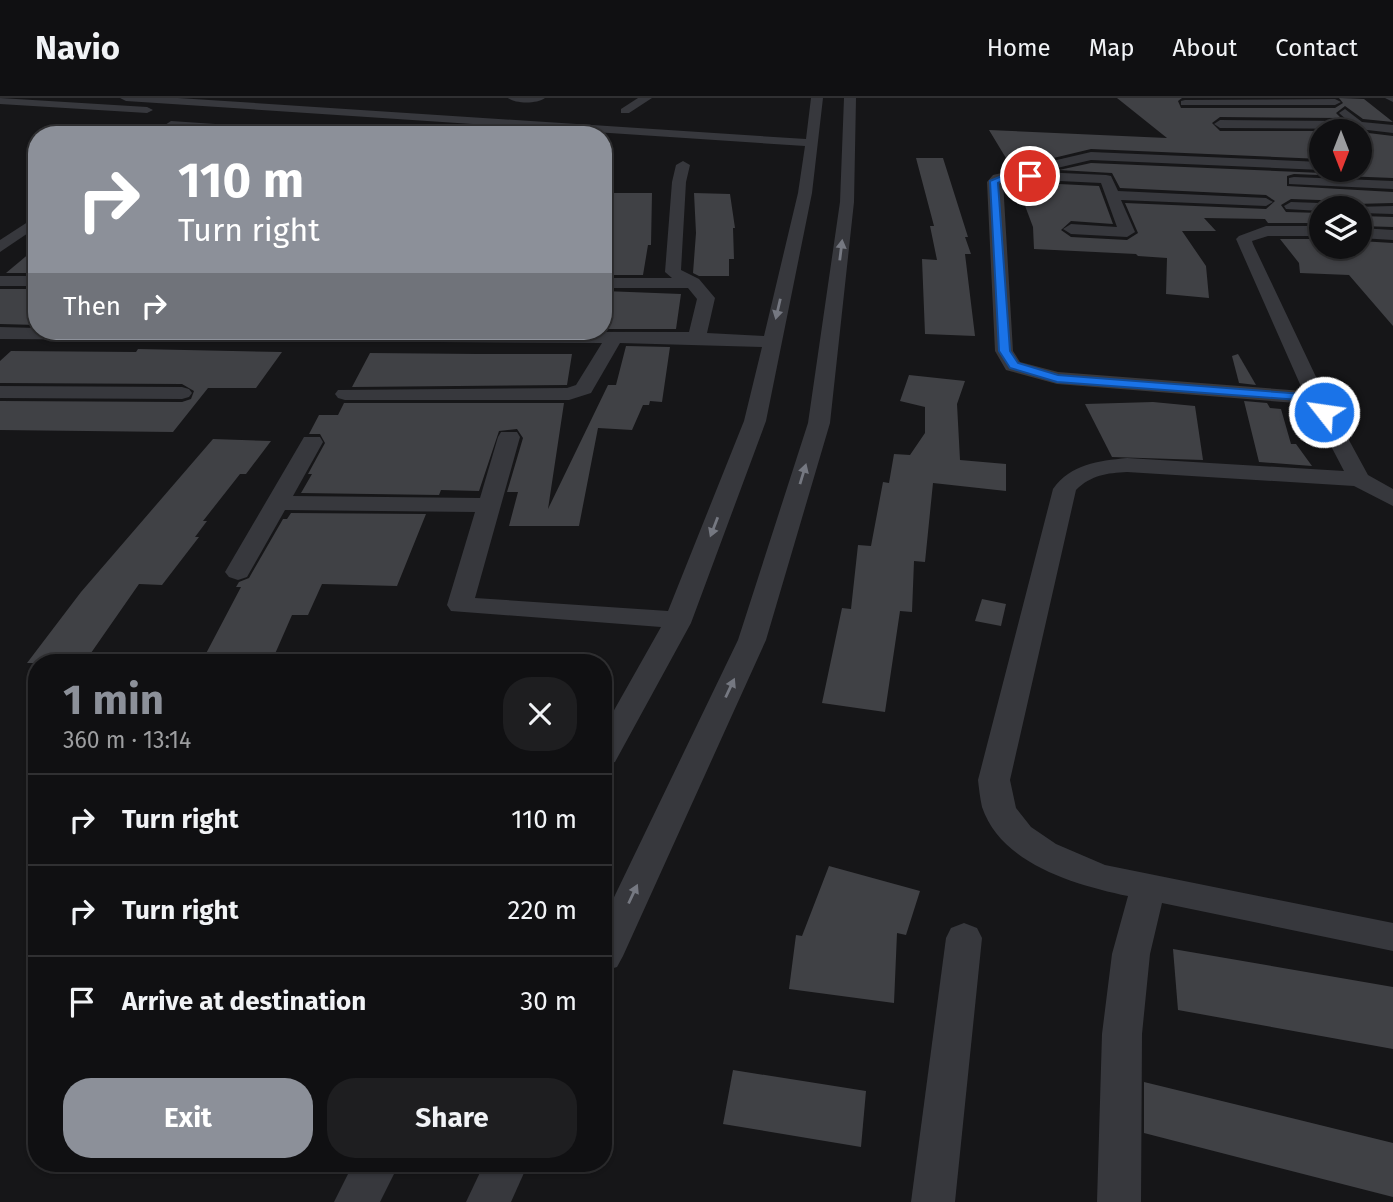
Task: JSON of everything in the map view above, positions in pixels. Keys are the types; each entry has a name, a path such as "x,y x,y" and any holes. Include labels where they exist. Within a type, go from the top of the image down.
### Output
{"street":[{"path":"126,98 510,126"},
{"path":"514,98 537,99"},
{"path":"625,111 646,98"},
{"path":"612,740 678,620 755,422 805,193 817,98"},
{"path":"612,939 752,640 819,423 847,202 850,98"},
{"path":"1185,103 1333,100 1353,119"},
{"path":"0,101 375,126"},
{"path":"1220,124 1309,125"},
{"path":"171,125 186,126"},
{"path":"1372,127 1393,129"},
{"path":"612,133 811,148"},
{"path":"612,139 811,148"},
{"path":"1309,165 1082,156 994,181 1004,351 1013,366 1057,378 1316,398"},
{"path":"1237,162 1287,230"},
{"path":"683,165 679,182 673,272 693,283 706,298 697,338"},
{"path":"1011,174 1112,179 1112,195 1127,232 1071,229"},
{"path":"1275,180 1309,180"},
{"path":"1372,181 1393,185"},
{"path":"1367,182 1393,209"},
{"path":"1112,195 1266,202"},
{"path":"1291,206 1309,207"},
{"path":"1372,209 1393,209"},
{"path":"0,247 28,227"},
{"path":"1309,231 1287,230 1253,234 1244,239 1316,398 1359,479"},
{"path":"1372,233 1393,234"},
{"path":"0,281 28,281"},
{"path":"612,283 693,283"},
{"path":"0,333 28,333"},
{"path":"345,394 569,394 584,388 614,338 697,338 771,342"},
{"path":"0,392 183,393"},
{"path":"509,437 460,605 678,620"},
{"path":"238,572 312,442"},
{"path":"1393,499 1359,479 1127,465 1097,468 1074,476 1065,489 994,780 1000,810 1018,836 1057,860 1100,877 1148,889 1393,937"},
{"path":"277,503 489,505"},
{"path":"1119,1202 1122,1034 1131,954 1148,889"},
{"path":"933,1202 964,938"},
{"path":"356,1202 373,1172"},
{"path":"488,1202 502,1172"}],"building":[{"path":"1117,98 1182,98 1178,101 1181,108 1335,108 1343,103 1339,98 1364,99 1393,122 1363,119 1345,106 1336,113 1341,118 1220,117 1212,123 1220,131 1309,131 1309,158 1091,149 1012,168 989,130 1167,138"},
{"path":"1372,133 1393,136 1393,178 1372,177"},
{"path":"916,158 943,158 968,237 965,237 971,254 965,254 975,336 925,334 922,259 937,260 930,226 934,226"},
{"path":"1091,163 1309,172 1309,175 1287,176 1287,186 1393,192 1393,203 1372,204 1372,196 1309,196 1309,200 1291,199 1281,205 1286,212 1309,213 1309,223 1204,218 1216,231 1182,231 1206,266 1209,298 1166,294 1167,258 1034,249 1033,227 1024,203 1034,203 1020,180 1031,177 1032,181 1039,183 1099,186 1113,224 1071,221 1061,230 1071,237 1127,240 1138,233 1125,203 1266,209 1275,201 1266,195 1120,188 1112,173 1059,170"},
{"path":"612,193 652,193 651,245 648,245 643,275 612,275"},
{"path":"694,193 730,194 735,228 734,259 729,259 729,276 699,276 693,273 696,233"},
{"path":"1372,216 1393,217 1393,227 1372,226"},
{"path":"1280,239 1309,239 1309,259 1372,259 1372,242 1393,243 1393,326 1349,275 1300,273 1299,263"},
{"path":"28,255 28,273 6,273"},
{"path":"0,289 28,289 28,325 0,324"},
{"path":"612,291 681,294 676,329 612,329"},
{"path":"626,346 670,347 662,402 650,401 649,405 643,405 632,430 598,428 579,526 509,526 518,492 507,492 523,438 517,429 499,431 479,491 441,490 439,495 301,493 325,443 320,434 309,434 319,415 338,415 344,403 564,403 548,509 608,385 616,385"},
{"path":"138,349 282,352 256,388 208,388 173,432 0,430 0,401 182,402 191,399 194,391 182,384 0,383 0,361 11,351 136,352"},
{"path":"370,353 572,354 567,385 352,387"},
{"path":"1238,354 1256,385 1239,383 1232,356"},
{"path":"909,375 965,381 957,404 960,460 1006,464 1006,491 933,483 925,562 914,561 912,612 900,611 885,712 822,703 842,608 851,609 858,545 871,546 883,482 889,483 894,454 910,455 925,433 925,407 900,401"},
{"path":"1244,401 1267,403 1270,408 1281,409 1291,444 1296,444 1312,466 1259,462"},
{"path":"1153,402 1195,406 1203,460 1112,457 1085,404"},
{"path":"213,439 271,441 246,474 240,474 203,521 207,521 195,537 199,537 162,585 139,584 90,654 34,654 81,592"},
{"path":"291,513 426,514 397,586 322,584 308,615 292,615 275,654 206,654 241,587 236,587 239,582 249,578 283,519 287,519"},
{"path":"982,599 1006,604 1001,626 975,621"},
{"path":"829,866 920,891 906,935 897,933 894,1003 789,989 796,935 802,936"},
{"path":"1173,949 1393,987 1393,1049 1178,1010"},
{"path":"733,1070 866,1091 861,1147 723,1124"},
{"path":"1144,1082 1393,1143 1393,1197 1144,1133"}],"route":[{"path":"1030,176 1011,174 994,181 1004,351 1013,366 1057,378 1316,398 1324,412"}]}
